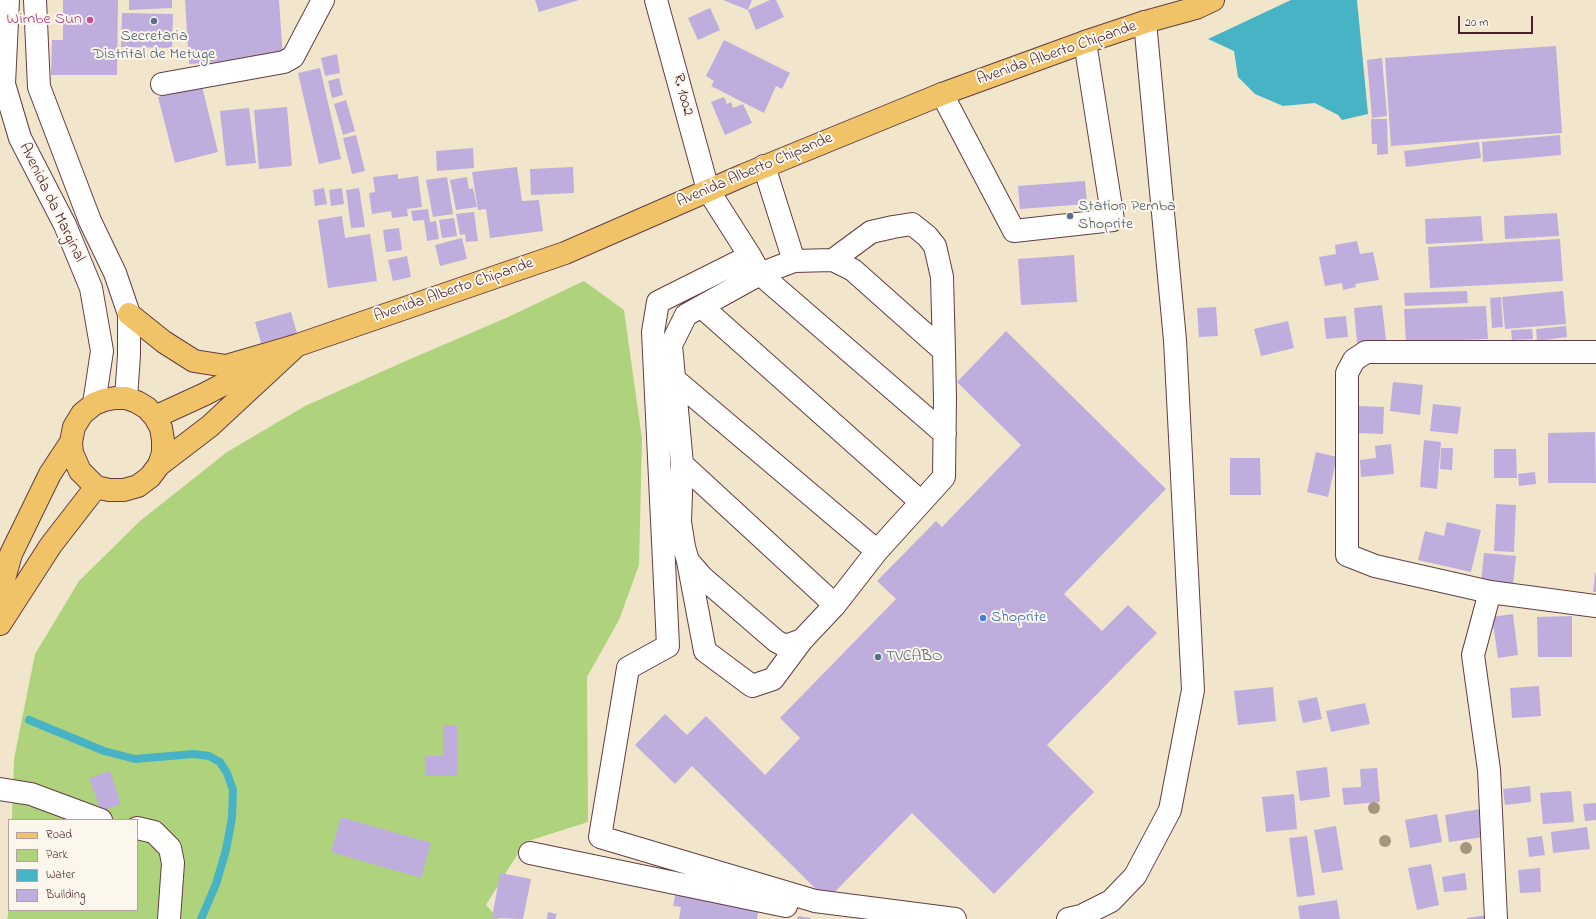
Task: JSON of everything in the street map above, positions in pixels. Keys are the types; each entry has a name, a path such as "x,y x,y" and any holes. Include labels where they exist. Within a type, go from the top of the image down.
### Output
{"main road":[{"name":"Avenida Alberto Chipande","path":"298,345 565,253 764,166 942,94 1085,42 1146,22 1196,8 1213,0"},
{"path":"129,314 164,342 194,361 226,366 298,345"},
{"path":"155,417 205,394 298,345"},
{"path":"159,465 163,453 164,440 161,428 155,417 147,408 137,402 126,398 104,400 94,404 82,414 74,427 71,442 72,453 80,471 96,487 109,490 124,490 138,486 150,477 159,465 210,426 298,345"},
{"path":"0,593 11,554 50,474 71,442"},
{"path":"0,624 51,545 96,487"}],"street":[{"name":"Avenida da Marginal","path":"8,0 4,84 20,138 65,226 91,288 102,350 94,404"},
{"name":"Avenida da Marginal","path":"36,0 39,87 90,222 115,273 129,314 129,355 126,398"},
{"path":"162,84 284,62 293,57 322,0"},
{"name":"R. 1002","path":"656,0 708,190 755,265 945,434"},
{"path":"1068,919 1081,916 1111,901 1135,876 1170,810 1193,690 1176,340 1146,22"},
{"path":"942,94 1014,231 1113,220 1085,42"},
{"path":"764,166 794,261"},
{"path":"755,265 702,307 686,316 671,345 682,464 680,522 705,651 752,686 773,679 802,640 836,605 877,551 944,477 945,434 942,277 935,246 927,236 912,224 871,232 833,260"},
{"path":"944,351 853,270 833,260 794,261 755,265 658,302 653,332 668,646 628,668 600,837 815,901 955,919"},
{"path":"702,307 922,502"},
{"path":"1596,352 1366,352 1354,360 1347,373 1347,555 1375,566 1490,592 1596,606"},
{"path":"675,380 877,551"},
{"path":"682,464 836,605"},
{"path":"688,561 702,577 776,641 785,646 802,640"},
{"path":"1490,592 1473,655 1489,770 1496,919"},
{"path":"0,789 31,794 98,819"},
{"path":"138,828 154,832 170,848 173,863 169,919"},
{"path":"530,853 850,919"}],"green space":[{"path":"584,281 624,310 642,439 639,565 619,620 587,677 588,822 525,842 486,905 499,919 7,919 8,911 138,911 138,819 12,819 14,759 35,654 79,581 140,521 227,452 305,406 508,317"}],"water":[{"path":"1291,0 1357,0 1368,114 1342,120 1338,115 1315,103 1283,106 1255,94 1238,77 1234,51 1208,39"}],"building":[{"name":"Wimbe Sun","path":"63,0 118,0 117,75 51,75 52,40 63,40"},
{"path":"129,0 172,0 172,8 129,10"},
{"path":"185,0 279,0 283,58 189,64"},
{"path":"535,0 579,0 539,12"},
{"path":"723,0 752,0 748,10"},
{"path":"770,0 776,0 784,17 756,30 748,10"},
{"path":"710,8 720,30 698,40 688,18"},
{"path":"122,13 173,14 172,48 121,47"},
{"path":"724,40 790,73 782,89 776,86 764,113 711,86 714,81 706,76"},
{"path":"1556,46 1562,133 1391,146 1385,58"},
{"path":"337,54 340,73 325,76 321,58"},
{"path":"1382,58 1387,116 1372,118 1367,60"},
{"path":"320,68 341,159 319,164 298,73"},
{"path":"339,78 343,95 332,98 328,81"},
{"path":"202,86 218,152 175,163 158,97"},
{"path":"724,97 727,104 731,102 733,108 743,104 752,123 725,135 711,102"},
{"path":"346,100 355,131 343,135 334,104"},
{"path":"287,107 292,166 259,169 254,110"},
{"path":"249,108 256,163 226,166 220,111"},
{"path":"1371,119 1387,119 1388,154 1377,155 1377,144 1372,144"},
{"path":"356,135 365,171 352,174 343,138"},
{"path":"1560,135 1561,155 1483,162 1482,142"},
{"path":"1479,142 1481,158 1406,167 1404,151"},
{"path":"473,148 474,168 437,171 436,151"},
{"path":"517,167 522,201 539,200 543,231 490,238 486,209 478,210 472,172"},
{"path":"573,167 574,193 531,195 530,169"},
{"path":"398,174 398,179 418,176 422,207 407,209 408,216 392,218 391,211 372,214 369,193 375,192 373,177"},
{"path":"447,177 453,214 433,217 426,180"},
{"path":"467,177 469,189 473,188 477,207 456,210 450,180"},
{"path":"1085,181 1087,204 1020,209 1018,186"},
{"path":"324,188 327,204 315,206 313,190"},
{"path":"342,188 344,204 331,206 329,190"},
{"path":"359,188 365,227 351,228 346,190"},
{"path":"428,209 430,222 436,221 439,239 427,241 424,220 413,221 411,211"},
{"path":"474,212 478,241 466,242 465,234 460,235 456,214"},
{"path":"1557,213 1559,236 1505,239 1504,216"},
{"path":"342,216 345,238 370,234 377,281 328,288 318,220"},
{"path":"1481,216 1483,241 1426,244 1425,219"},
{"path":"454,218 457,236 442,238 439,220"},
{"path":"399,228 402,250 386,252 383,230"},
{"path":"462,238 467,259 440,266 435,245"},
{"path":"1560,239 1563,281 1430,288 1428,247"},
{"path":"1357,241 1360,254 1373,252 1379,280 1355,284 1356,287 1343,290 1342,283 1325,286 1319,257 1336,254 1335,245"},
{"path":"1074,255 1077,302 1021,305 1018,259"},
{"path":"407,256 411,277 393,281 388,260"},
{"path":"1467,291 1468,303 1405,306 1404,293"},
{"path":"1563,291 1566,324 1505,329 1502,297"},
{"path":"1501,297 1503,327 1492,328 1490,298"},
{"path":"1382,305 1386,340 1357,343 1354,308"},
{"path":"1486,306 1488,339 1406,342 1404,309"},
{"path":"1216,307 1218,336 1199,337 1197,308"},
{"path":"291,312 297,333 261,343 255,322"},
{"path":"1346,316 1348,337 1326,339 1324,318"},
{"path":"1288,321 1294,348 1261,356 1254,329"},
{"path":"1566,326 1567,337 1537,341 1536,329"},
{"path":"1532,329 1533,339 1512,340 1511,330"},
{"name":"Shoprite","path":"1006,331 1166,489 1064,594 1102,631 1128,605 1157,633 1047,745 1094,792 994,894 912,813 827,900 692,766 675,784 635,745 665,714 687,735 706,716 765,775 800,738 780,718 896,599 877,581 936,521 942,527 1021,445 957,382"},
{"path":"1393,382 1423,385 1420,415 1390,411"},
{"path":"1433,404 1461,407 1458,434 1430,431"},
{"path":"1358,406 1384,407 1383,434 1357,433"},
{"path":"1595,432 1596,483 1548,483 1548,433"},
{"path":"1424,440 1441,442 1437,489 1420,487"},
{"path":"1391,444 1394,474 1361,477 1360,460 1376,458 1375,446"},
{"path":"1441,448 1453,448 1452,470 1440,469"},
{"path":"1494,449 1516,449 1517,478 1494,478"},
{"path":"1316,452 1337,457 1328,497 1307,492"},
{"path":"1230,458 1260,458 1261,495 1230,495"},
{"path":"1535,472 1536,484 1519,486 1518,474"},
{"path":"1496,504 1516,505 1514,552 1494,551"},
{"path":"1447,522 1481,530 1471,572 1418,560 1425,531 1444,536"},
{"path":"1484,553 1516,556 1513,585 1481,582"},
{"path":"1595,573 1596,592 1593,592"},
{"path":"1513,614 1518,655 1498,658 1492,617"},
{"path":"1572,616 1572,657 1538,657 1537,617"},
{"path":"1539,686 1541,716 1512,718 1510,688"},
{"path":"1273,687 1276,721 1238,725 1234,691"},
{"path":"1317,697 1322,719 1303,723 1298,701"},
{"path":"1365,703 1370,724 1331,732 1326,711"},
{"path":"443,725 457,725 457,776 425,776 425,756 443,756"},
{"path":"1327,767 1330,797 1300,801 1296,771"},
{"path":"1377,768 1380,802 1344,805 1342,788 1361,787 1360,769"},
{"path":"110,771 121,804 101,811 89,778"},
{"path":"1530,786 1531,802 1505,805 1503,789"},
{"path":"1571,791 1574,822 1543,824 1540,793"},
{"path":"1294,794 1297,829 1266,832 1262,797"},
{"path":"1596,803 1596,820 1585,821 1583,804"},
{"path":"1480,809 1484,837 1449,842 1445,815"},
{"path":"1437,814 1442,842 1410,848 1405,820"},
{"path":"341,817 431,843 421,878 331,852"},
{"path":"1336,826 1343,870 1322,873 1314,830"},
{"path":"1587,827 1590,849 1553,853 1551,832"},
{"path":"1307,836 1315,895 1297,897 1289,838"},
{"path":"1542,836 1545,855 1529,857 1527,838"},
{"path":"1431,864 1439,905 1417,910 1408,868"},
{"path":"1540,868 1541,892 1520,893 1518,870"},
{"path":"500,873 531,879 523,919 492,918"},
{"path":"1465,873 1467,890 1444,892 1442,877"},
{"path":"676,891 759,907 757,919 679,919 681,907 673,906"},
{"path":"1337,900 1340,919 1300,919 1298,906"},
{"path":"548,912 557,914 555,919 547,919"},
{"path":"1487,915 1487,919 1467,919 1467,918"},
{"path":"798,916 811,918 811,919 797,919"}],"waterway":[{"path":"29,720 104,751 135,759 194,754 209,756 220,762 227,773 233,790 232,818 226,850 216,884 201,919"}],"place":[{"name":"Wimbe Sun","path":"90,20"},
{"name":"Secretaria Distrital de Metuge","path":"154,21"},
{"name":"Station Pemba Shoprite","path":"1070,216"},
{"name":"Shoprite","path":"983,618"},
{"name":"TVCABO","path":"878,657"}]}
